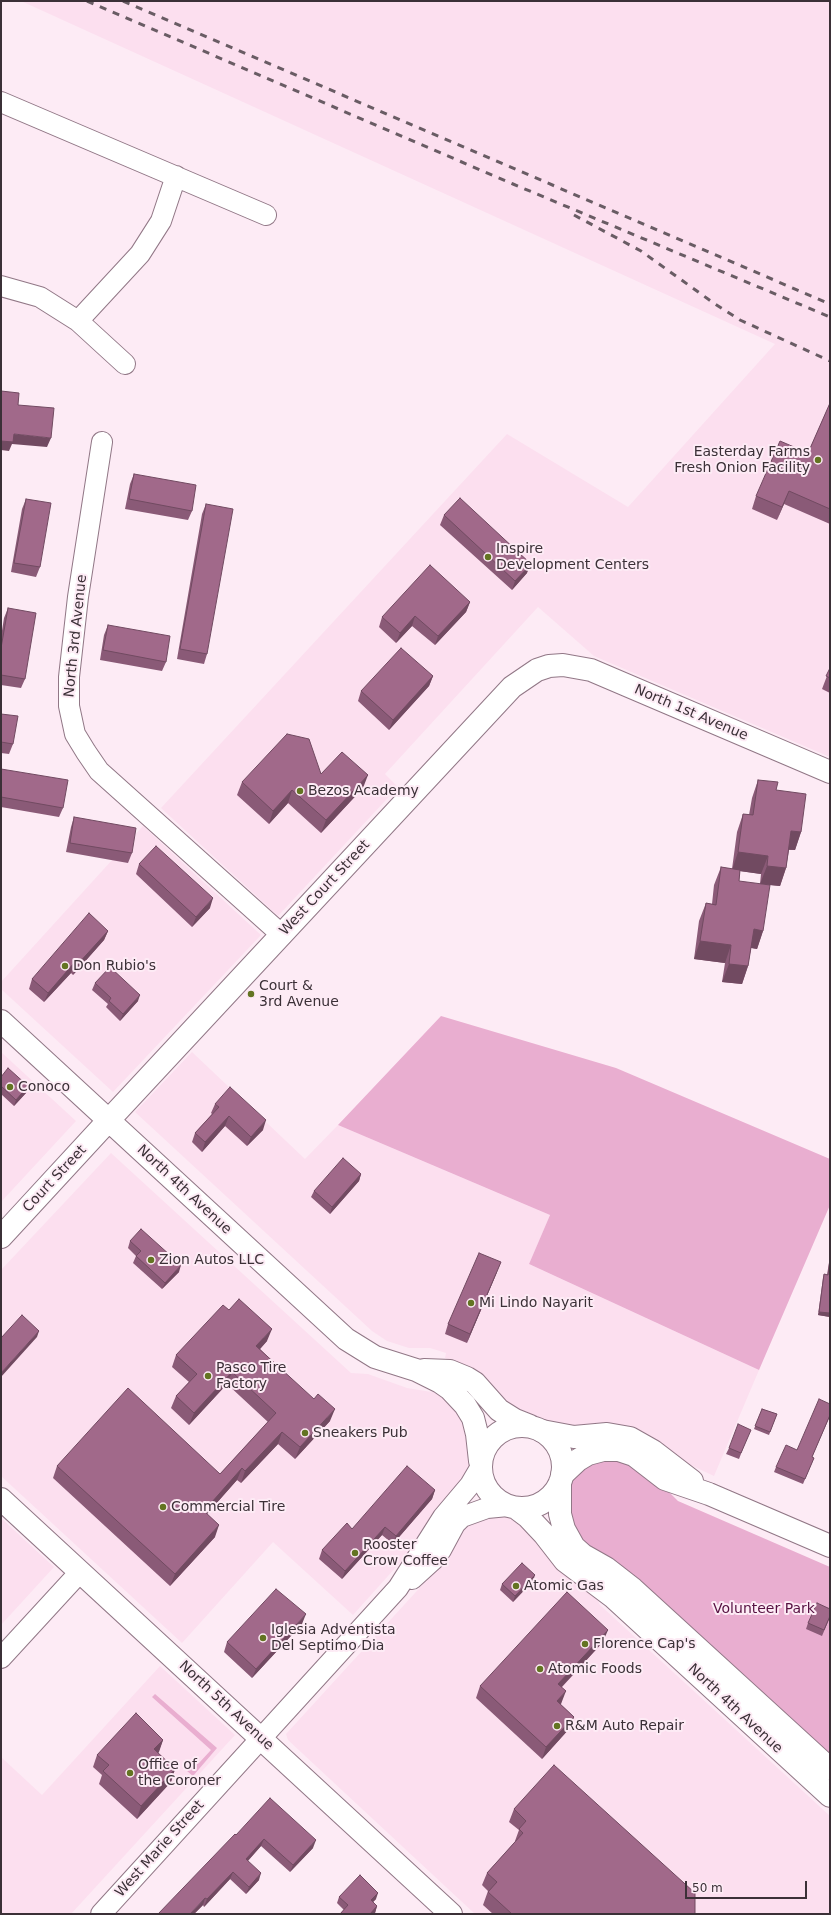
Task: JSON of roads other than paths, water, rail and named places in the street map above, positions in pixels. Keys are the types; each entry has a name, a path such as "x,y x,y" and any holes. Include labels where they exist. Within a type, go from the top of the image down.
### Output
{"main road":[{"name":"North 1st Avenue","path":"549,666 563,665 591,670 830,772"},
{"name":"West Court Street","path":"108,1121 512,687 525,677 549,666"},
{"name":"North 4th Avenue","path":"1,1021 346,1339 375,1357 416,1370 440,1382 465,1405 475,1425 480,1464"},
{"name":"Court Street","path":"1,1237 108,1121"},
{"name":"North 4th Avenue","path":"416,1370 450,1371 467,1378 475,1383 493,1404 506,1415 538,1430"},
{"path":"538,1430 551,1438 558,1448 563,1462 561,1478 555,1491 548,1499 538,1505 527,1508 512,1507 499,1502 489,1493 482,1481 480,1464 486,1446 493,1438 502,1431 512,1427 523,1426 574,1437 607,1434 630,1438 653,1451 709,1494"},
{"path":"561,1478 578,1460 588,1454 602,1450 620,1450 634,1455 659,1476 709,1494 830,1546"},
{"name":"North 4th Avenue","path":"561,1478 560,1514 564,1529 574,1547 583,1555 606,1568 633,1589 830,1769"},
{"name":"North 5th Avenue","path":"1,1499 261,1739 444,1912"},
{"name":"North 4th Avenue","path":"512,1507 528,1517 565,1560 599,1585 633,1614 830,1796"}],"street":[{"path":"1,102 266,215"},
{"path":"78,321 140,254 161,220 176,176"},
{"path":"1,286 40,297 78,321 125,364"},
{"name":"North 3rd Avenue","path":"102,442 78,597 69,677 69,706 75,734 99,771 282,935"},
{"name":"West Marie Street","path":"101,1914 398,1588 438,1525 470,1485 480,1464"},
{"name":"West Marie Street","path":"398,1588 415,1576 434,1559 441,1550 455,1524 462,1517 487,1508 512,1507"},
{"path":"1,1658 80,1572"}],"railway":[{"path":"87,1 513,184 830,317"},
{"path":"123,1 830,304"},
{"path":"574,215 641,251 740,320 830,361"}],"place":[{"name":"Easterday Farms Fresh Onion Facility","path":"818,460"},
{"name":"Inspire Development Centers","path":"488,557"},
{"name":"Bezos Academy","path":"300,791"},
{"name":"Don Rubio's","path":"65,966"},
{"name":"Court & 3rd Avenue","path":"251,994"},
{"name":"Conoco","path":"10,1087"},
{"name":"Zion Autos LLC","path":"151,1260"},
{"name":"Mi Lindo Nayarit","path":"471,1303"},
{"name":"Pasco Tire Factory","path":"208,1376"},
{"name":"Sneakers Pub","path":"305,1433"},
{"name":"Commercial Tire","path":"163,1507"},
{"name":"Rooster Crow Coffee","path":"355,1553"},
{"name":"Atomic Gas","path":"516,1586"},
{"name":"Iglesia Adventista Del Septimo Dia","path":"263,1638"},
{"name":"Florence Cap's","path":"585,1644"},
{"name":"Atomic Foods","path":"540,1669"},
{"name":"R&M Auto Repair","path":"557,1726"},
{"name":"Office of the Coroner","path":"130,1773"}],"park label":[{"name":"Volunteer Park","path":"764,1609"}]}
